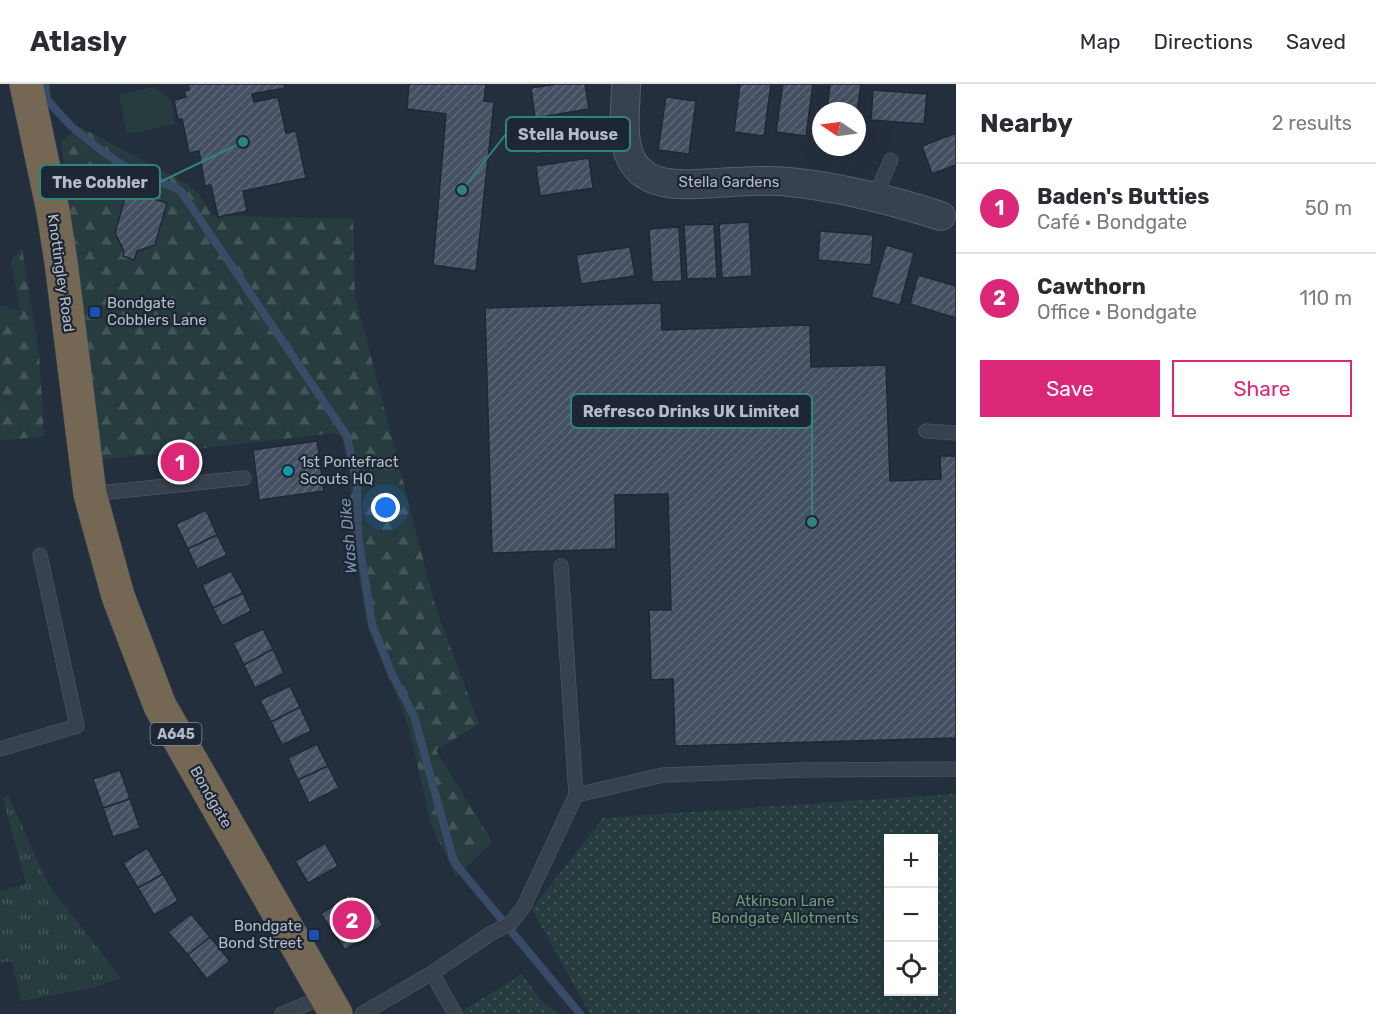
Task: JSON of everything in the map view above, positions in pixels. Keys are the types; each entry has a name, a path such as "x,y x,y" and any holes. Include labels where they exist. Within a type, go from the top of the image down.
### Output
{"highway":[{"name":"Knottingley Road","path":"26,84 61,262 81,429"},
{"name":"Bondgate","path":"81,429 90,494 118,596 160,706 331,1005"}],"street":[{"name":"Stella Gardens","path":"626,84 625,141 631,161 644,174 662,182 689,184 787,181 875,196 941,216"}],"lane":[{"path":"875,196 891,160"},
{"path":"926,431 956,433"},
{"path":"90,494 244,478"},
{"path":"0,749 77,726 40,555"},
{"path":"362,1014 511,923 524,906 576,795 561,566"},
{"path":"576,795 663,776 802,770 956,769"},
{"path":"432,973 455,1014"},
{"path":"282,1014 331,1005"}],"green space":[{"path":"153,87 171,100 175,124 127,134 119,95"},
{"path":"80,127 187,184 198,193 212,215 353,219 355,295 436,609 479,724 436,750 492,842 456,877 431,824 408,724 367,624 349,519 351,481 342,437 335,433 101,460 61,142"},
{"path":"22,248 39,354 44,436 0,441 0,305 20,311 11,260"},
{"name":"Atkinson Lane Bondgate Allotments","path":"956,794 956,1014 590,1014 532,909 603,818"},
{"path":"8,795 48,884 121,978 94,987 21,1001 12,961 0,963 0,891 26,884 3,798"},
{"path":"522,974 540,999 558,1014 462,1014 461,1012"}],"building":[{"path":"284,84 285,88 252,94 254,102 278,97 286,133 296,131 306,178 243,191 247,211 218,217 211,185 205,186 199,151 189,153 182,119 178,120 174,100 186,97 184,91 189,90 188,85"},
{"path":"409,84 486,84 484,101 494,102 476,271 433,265 446,114 407,109"},
{"path":"557,84 585,84 589,109 535,118 531,88"},
{"path":"740,84 771,84 764,136 734,132"},
{"path":"783,84 813,84 806,136 776,132"},
{"path":"830,84 861,84 858,102 828,102"},
{"path":"873,90 927,94 924,124 871,120"},
{"path":"666,97 696,101 689,154 658,150"},
{"path":"584,116 588,146 535,154 530,124"},
{"path":"956,133 956,165 932,174 922,146"},
{"path":"589,158 593,188 540,196 536,166"},
{"path":"127,191 167,203 155,245 137,251 134,260 123,256 124,251 115,233"},
{"path":"749,222 752,276 722,278 719,224"},
{"path":"714,224 717,278 687,279 684,225"},
{"path":"679,227 682,281 652,282 649,229"},
{"path":"820,231 873,235 871,265 818,260"},
{"path":"886,245 914,253 900,305 871,297"},
{"path":"630,247 635,276 581,284 576,255"},
{"path":"918,275 956,286 956,318 910,304"},
{"path":"661,303 662,330 810,325 811,367 886,365 890,481 941,479 940,456 956,456 956,738 675,746 673,679 651,680 649,610 671,610 668,494 615,495 616,549 492,553 485,308"},
{"name":"1st Pontefract Scouts HQ","path":"317,441 324,491 259,500 253,450"},
{"path":"201,452 203,467 159,471 157,456"},
{"path":"206,510 217,535 188,549 176,524"},
{"path":"217,535 227,555 197,569 188,549"},
{"path":"231,571 243,593 213,608 202,585"},
{"path":"243,593 251,611 222,626 213,608"},
{"path":"263,629 273,649 244,665 233,643"},
{"path":"273,649 284,673 255,688 244,665"},
{"path":"290,686 300,707 271,722 260,700"},
{"path":"300,707 311,731 282,745 271,722"},
{"path":"317,744 328,766 298,780 288,758"},
{"path":"328,766 339,788 309,803 298,780"},
{"path":"120,770 130,799 103,808 93,779"},
{"path":"130,799 140,828 113,837 103,808"},
{"path":"325,843 338,866 308,883 295,861"},
{"path":"147,848 163,874 138,888 123,863"},
{"path":"163,874 178,901 154,915 138,888"},
{"path":"349,895 362,915 372,908 383,925 345,950 321,914"},
{"path":"191,914 210,937 188,955 168,932"},
{"path":"210,937 230,961 207,979 188,955"}],"waterway":[{"name":"Wash Dike","path":"45,84 47,100 72,127 102,151 129,169 180,190 347,436 357,485 358,535 372,624 390,670 414,716 454,862 580,1014"}],"place":[{"name":"The Cobbler","path":"243,142"},
{"name":"Stella House","path":"462,190"},
{"name":"Bondgate Cobblers Lane","path":"95,312"},
{"name":"Baden's Butties","path":"180,462"},
{"name":"1st Pontefract Scouts HQ","path":"288,471"},
{"name":"Refresco Drinks UK Limited","path":"812,522"},
{"name":"Cawthorn","path":"352,920"},
{"name":"Bondgate Bond Street","path":"314,935"}]}
